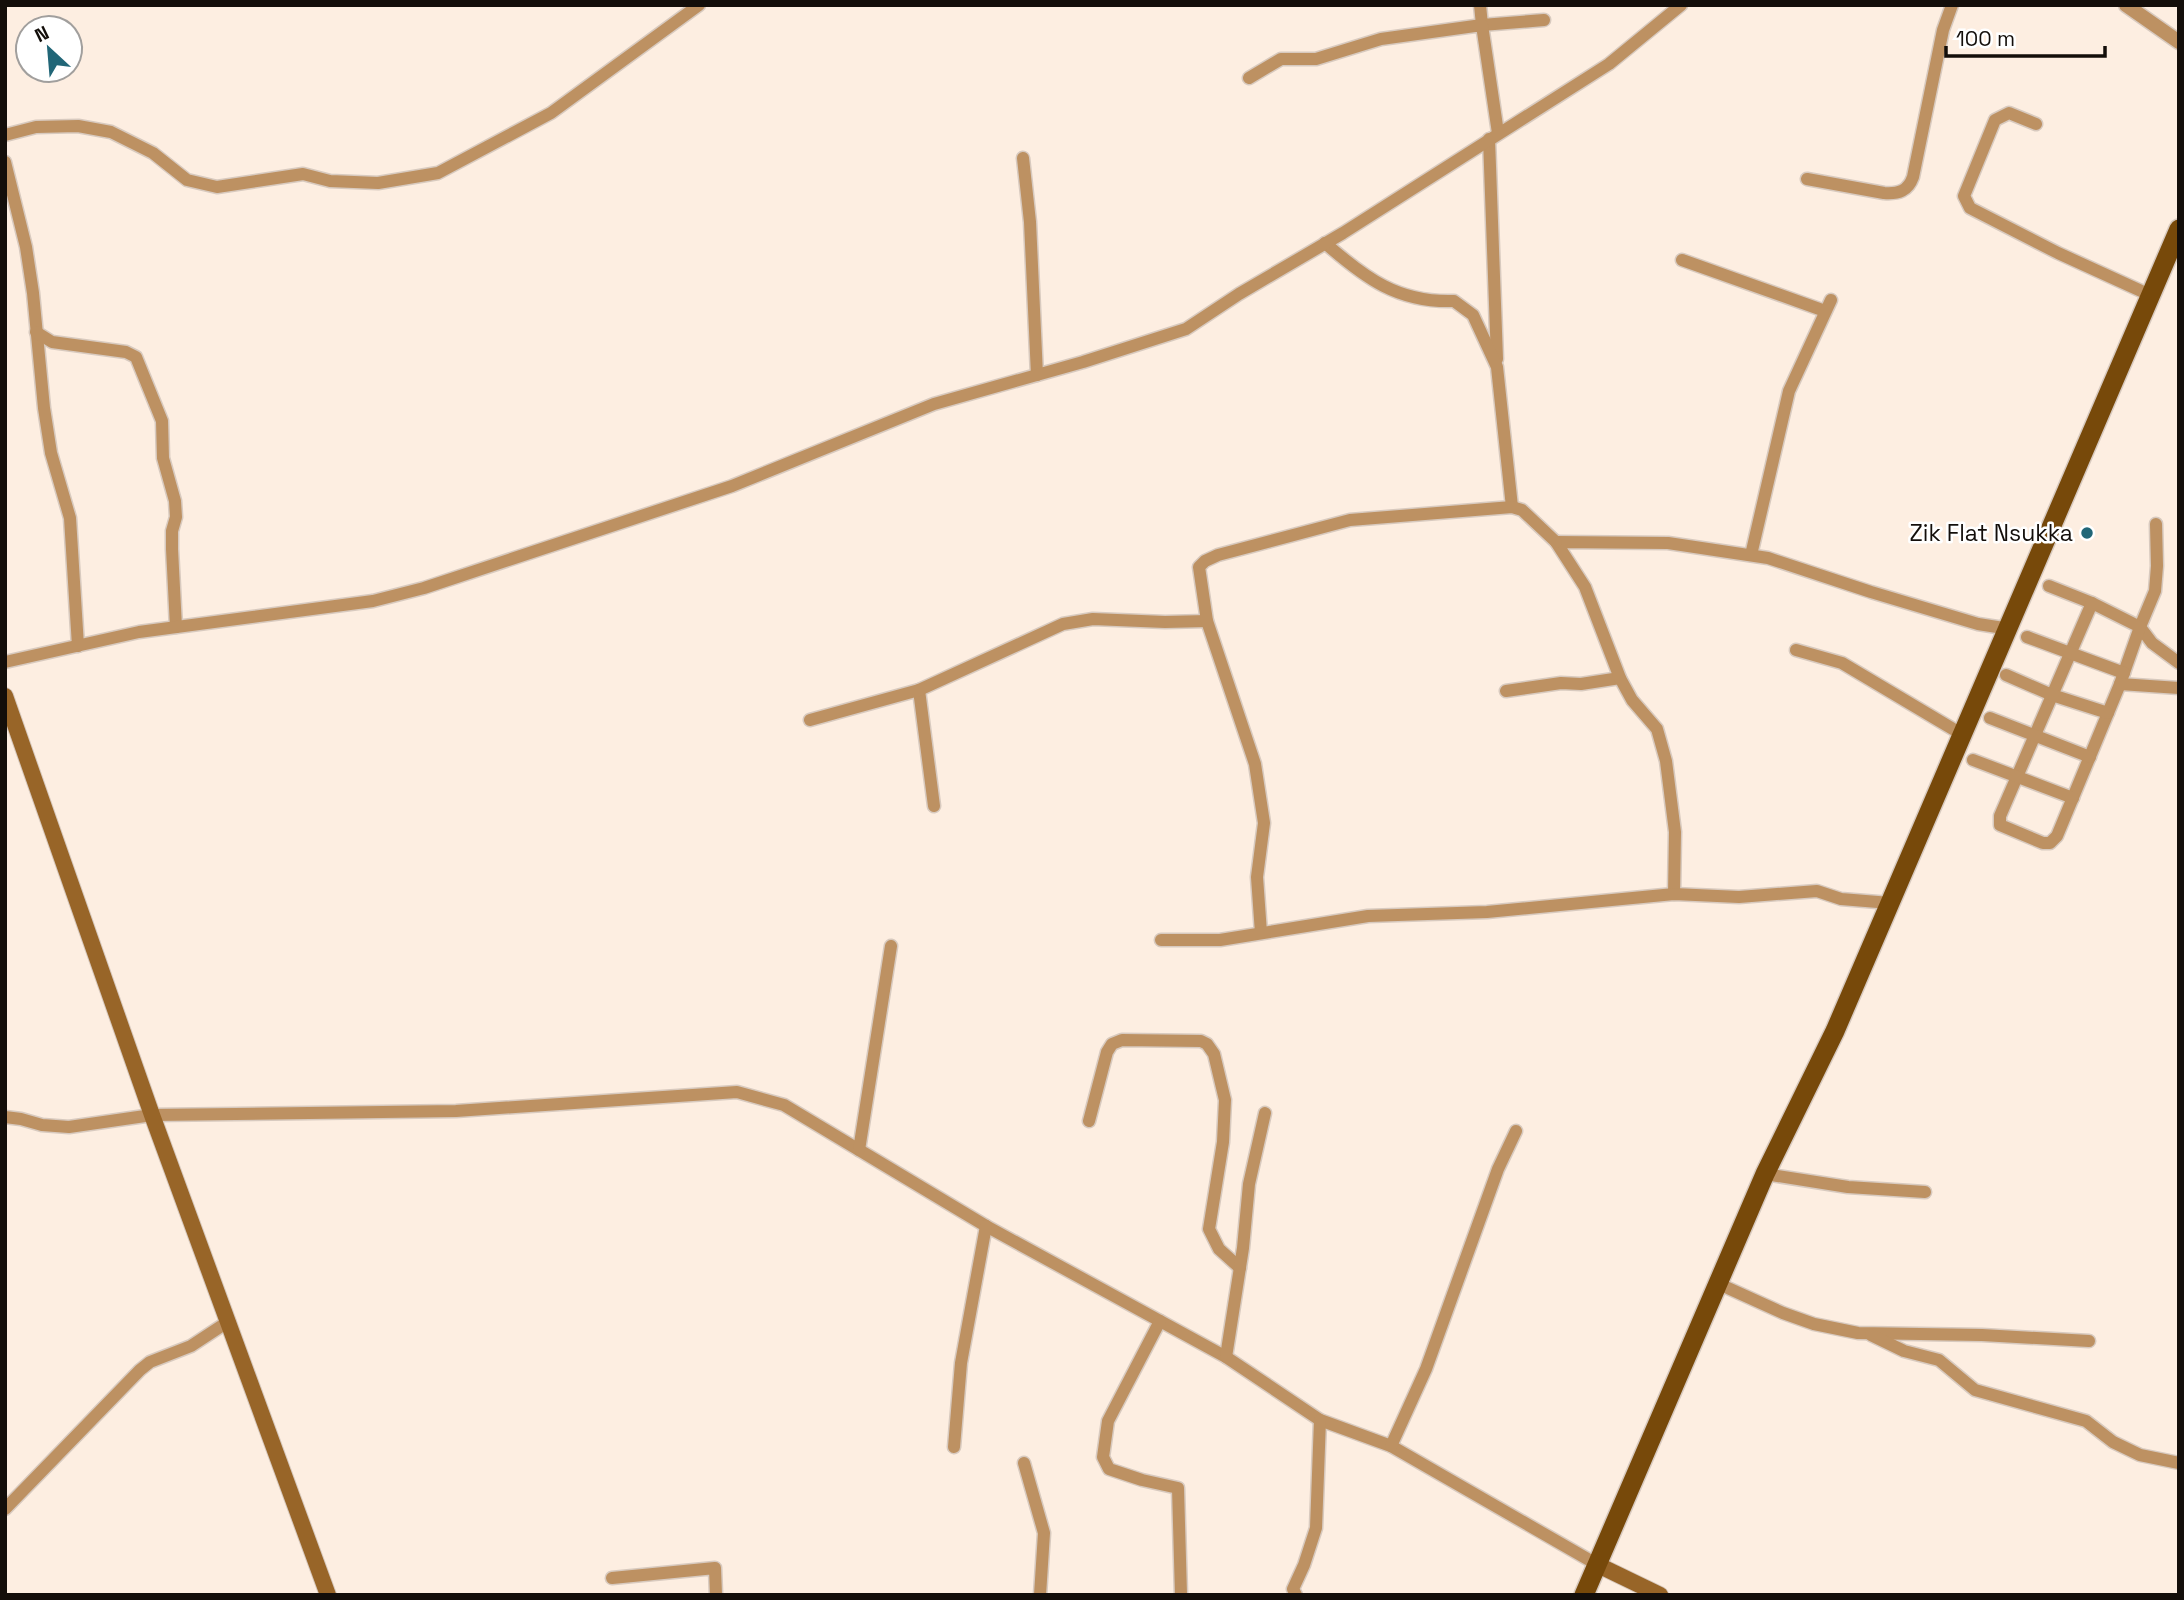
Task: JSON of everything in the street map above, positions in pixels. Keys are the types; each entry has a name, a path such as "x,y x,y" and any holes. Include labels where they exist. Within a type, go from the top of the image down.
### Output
{"main road":[{"path":"1584,1595 1765,1174 1835,1031 1964,735 2019,633 2150,295 2179,229"},
{"path":"5,696 152,1115 328,1595"},
{"path":"1598,1565 1660,1595"}],"street":[{"path":"5,135 36,127 78,126 111,132 153,153 187,180 217,187 303,174 330,181 378,183 438,173 551,113 699,5"},
{"path":"1480,5 1494,136 1497,367 1512,507"},
{"path":"5,662 139,632 373,601 424,589 732,485 934,404 1186,329 1609,64 1681,5"},
{"path":"1808,179 1884,194 1895,194 1908,188 1913,177 1943,30 1952,5"},
{"path":"2126,5 2179,42"},
{"path":"1250,78 1281,59 1316,59 1381,39 1482,25 1544,20"},
{"path":"2036,124 2009,113 1995,120 1964,196 1970,208 2058,253 2150,295"},
{"path":"1023,158 1030,222 1037,375"},
{"path":"5,162 26,247 51,453 70,518 78,646"},
{"path":"1325,243 1361,274 1381,287 1435,301 1454,301 1473,316 1497,367"},
{"path":"1682,260 1828,305 1789,391 1751,555"},
{"path":"36,332 52,342 126,352 136,358 142,370 162,421 163,458 175,501 172,549 176,627"},
{"path":"1261,933 1256,877 1264,823 1255,764 1207,621 1199,567 1218,555 1350,520 1512,507 1522,510 1556,542 1585,587 1620,678 1632,700 1657,729 1666,761 1675,832 1674,894"},
{"path":"2092,603 1999,821 2000,825 2043,843 2050,843 2057,836 2155,591 2156,524"},
{"path":"1556,542 1668,543 1769,558 1871,592 1978,624 2019,633 2070,653 2122,679 2179,688"},
{"path":"2049,586 2092,603 2140,627 2152,643 2179,663"},
{"path":"810,720 919,691 1063,624 1093,619 1207,621"},
{"path":"1796,650 1842,663 1964,735"},
{"path":"2006,676 2052,695 2108,713"},
{"path":"1506,691 1620,678"},
{"path":"919,691 934,806"},
{"path":"1990,718 2090,757"},
{"path":"1973,760 2073,798"},
{"path":"1161,940 1220,940 1367,916 1487,912 1674,894 1739,897 1817,891 1841,898 1891,903"},
{"path":"859,1150 891,946"},
{"path":"1089,1121 1107,1052 1112,1044 1122,1040 1201,1041 1207,1044 1214,1054 1225,1100 1223,1142 1209,1229 1219,1249 1240,1268"},
{"path":"5,1117 42,1125 69,1127 152,1115 456,1111 737,1092 784,1105 986,1226 1226,1357 1320,1420 1391,1446 1598,1565"},
{"path":"1226,1357 1240,1268 1249,1184 1265,1113"},
{"path":"1391,1446 1426,1369 1489,1195 1516,1131"},
{"path":"1765,1174 1848,1187 1925,1192"},
{"path":"954,1447 961,1363 986,1226"},
{"path":"1719,1284 1814,1324 1867,1334 1982,1335 2089,1341"},
{"path":"5,1509 140,1370 150,1362 191,1346 229,1321"},
{"path":"1160,1321 1108,1421 1103,1457 1109,1469 1178,1488 1181,1595"},
{"path":"1867,1334 1904,1351 1939,1360 1975,1390 2086,1421 2113,1442 2140,1455 2179,1463"},
{"path":"1296,1595 1293,1589 1316,1528 1320,1420"},
{"path":"1024,1463 1044,1533 1040,1595"},
{"path":"612,1578 715,1568 716,1595"}],"place":[{"name":"Zik Flat Nsukka","path":"2087,533"}]}
